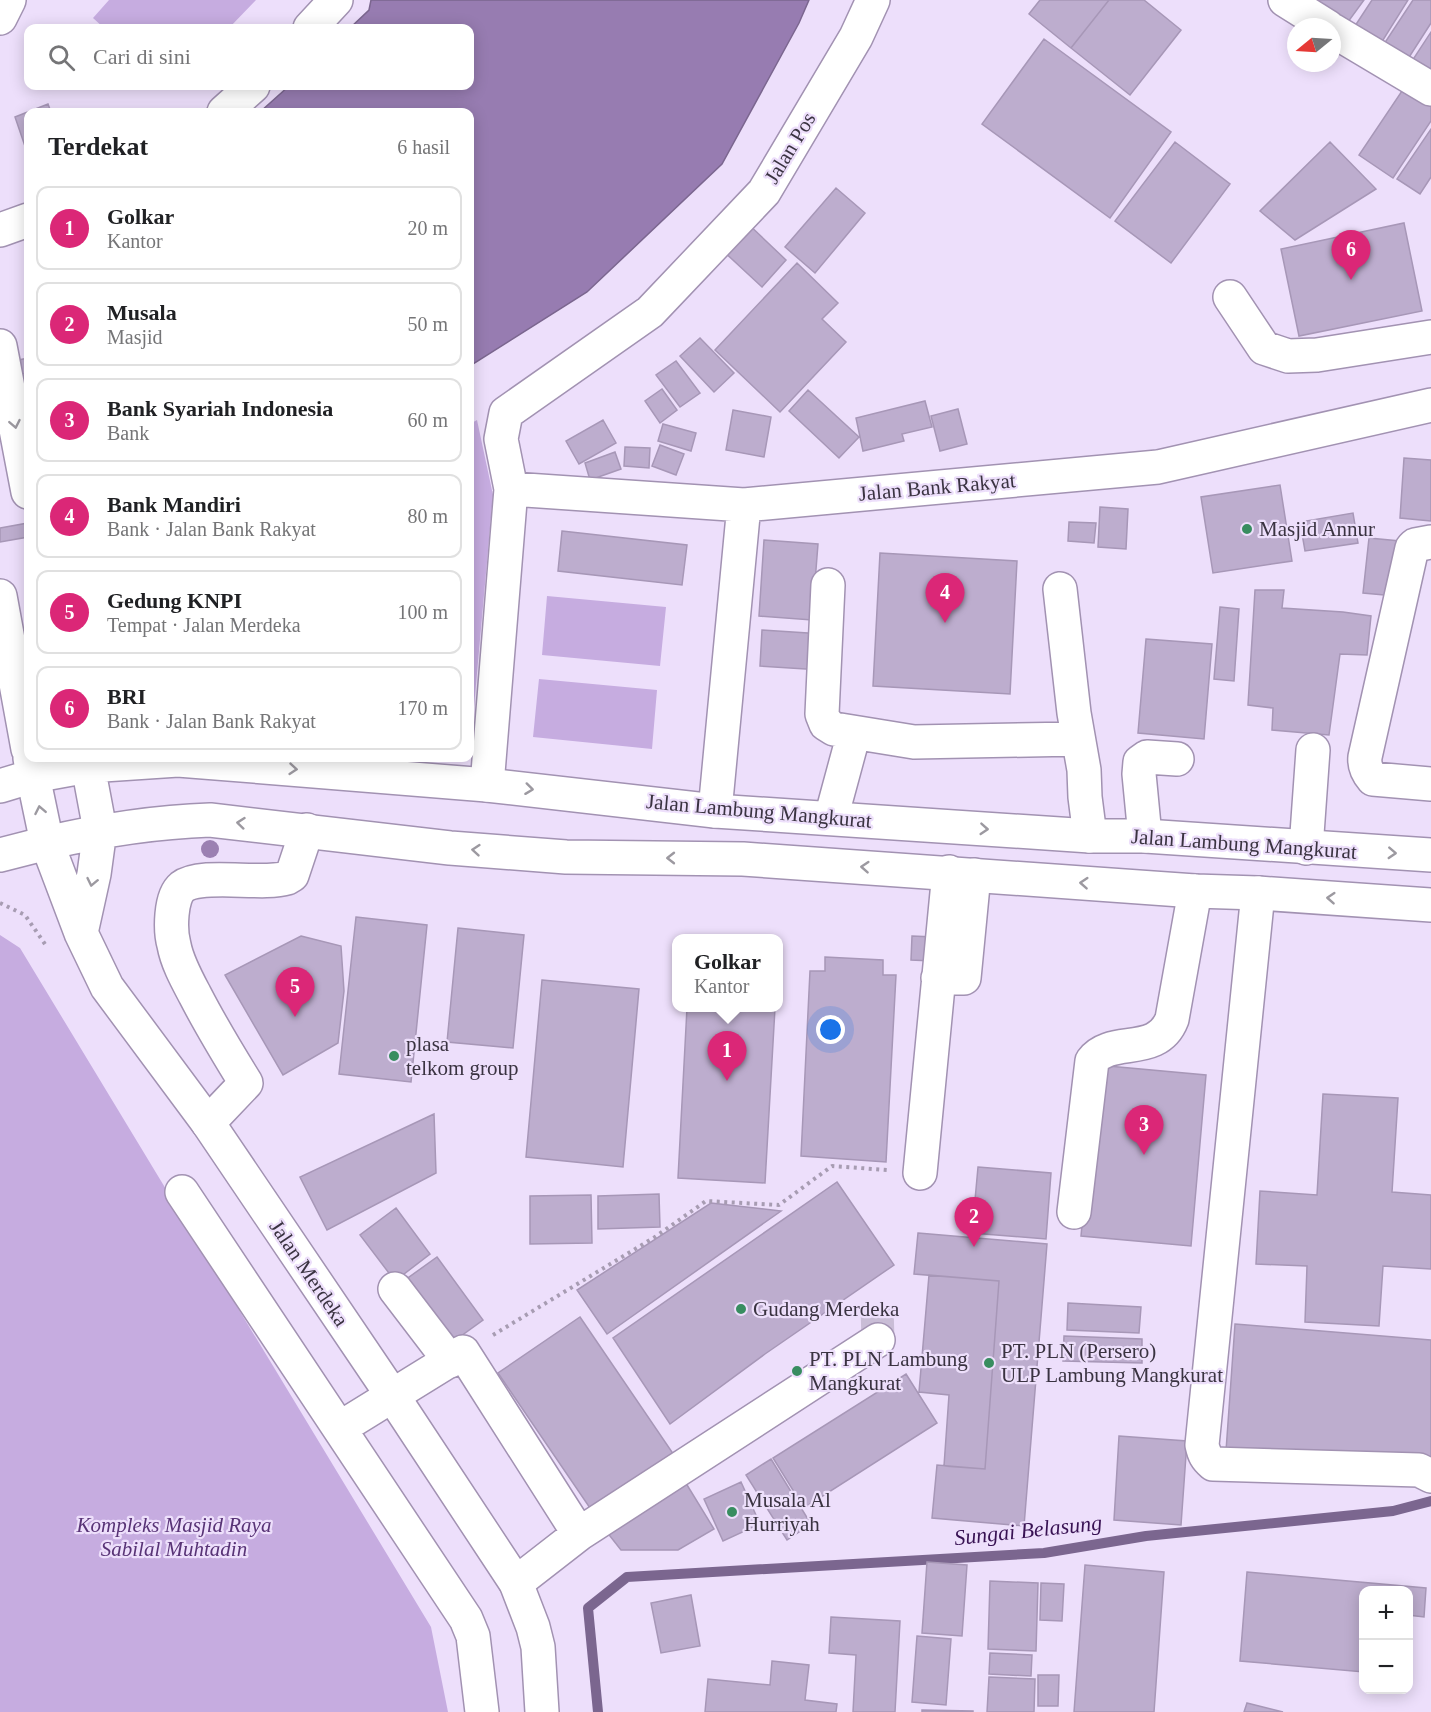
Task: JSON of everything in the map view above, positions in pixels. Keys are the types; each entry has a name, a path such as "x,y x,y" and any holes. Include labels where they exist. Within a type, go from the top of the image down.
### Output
{"main road":[{"path":"0,18 9,0"},
{"path":"314,24 336,0"},
{"name":"Jalan Pos","path":"488,784 511,489 501,439 506,413 650,312 764,192 856,37 873,0"},
{"path":"1285,0 1314,18"},
{"path":"1341,35 1431,89"},
{"path":"228,108 249,90"},
{"path":"0,230 24,221"},
{"path":"1230,297 1264,348 1288,356 1317,355 1431,337"},
{"path":"0,346 24,471"},
{"name":"Jalan Bank Rakyat","path":"511,489 744,505 1158,467 1431,405"},
{"path":"716,811 744,505"},
{"path":"1431,542 1415,545 1412,548 1364,764 1373,779 1431,784"},
{"path":"828,585 822,714 828,726 854,733 914,742 1077,739"},
{"path":"1060,589 1077,739 1084,770 1090,836"},
{"name":"Jalan Merdeka","path":"0,596 24,724"},
{"path":"831,818 854,733"},
{"path":"1306,848 1313,750"},
{"path":"1142,887 1145,836 1139,774 1140,762 1147,757 1177,759"},
{"name":"Jalan Lambung Mangkurat","path":"0,786 30,762"},
{"name":"Jalan Merdeka","path":"31,762 46,843 81,933 107,987 208,1123 516,1583 538,1647 542,1712"},
{"path":"81,933 94,874 100,830 87,762"},
{"name":"Jalan Lambung Mangkurat","path":"204,762 488,784 716,811 1090,836 1145,836 1431,855"},
{"path":"0,855 100,830 178,821 210,820 450,848 566,857 743,859 1431,905"},
{"path":"920,1173 938,978 964,978 949,873 926,824"},
{"path":"208,1123 246,1083 218,1038 185,975 173,944 172,909 175,899 182,888 200,881 287,878 292,875 307,830"},
{"path":"1074,1212 1092,1060 1103,1051 1156,1039 1169,1027 1195,891"},
{"path":"1258,893 1203,1452 1213,1464 1419,1470 1431,1476"},
{"path":"182,1192 466,1619 473,1636 482,1712"},
{"path":"396,1289 456,1357 562,1548"},
{"path":"516,1583 562,1548 878,1341"},
{"path":"340,1428 456,1357"}],"path":[{"path":"456,1357 655,1237 706,1201 779,1205 832,1166 920,1173"}],"green space":[{"path":"109,0 256,0 233,24 100,24 93,18"},
{"path":"477,420 493,495 474,707 474,422"},
{"path":"547,596 666,607 660,666 542,655"},
{"path":"539,679 657,690 652,749 533,737"},
{"name":"Kompleks Masjid Raya Sabilal Muhtadin","path":"0,935 20,948 431,1627 448,1712 0,1712"}],"shaded area":[{"path":"371,0 809,0 799,23 722,164 587,292 474,363 474,108 264,108 285,90 474,90 474,24 354,24 369,10"}],"pier":[{"path":"6,240 24,341 24,673 0,678 0,242"}],"building":[{"path":"1040,0 1109,0 1071,48 1029,14"},
{"path":"1109,0 1144,0 1181,30 1130,95 1071,48"},
{"path":"1308,0 1364,0 1345,26 1341,23 1341,18 1334,18"},
{"path":"1372,0 1408,0 1378,48 1351,32"},
{"path":"1413,0 1431,0 1431,23 1406,62 1382,47"},
{"path":"1431,32 1431,79 1410,64"},
{"path":"1044,39 1171,132 1110,218 982,124"},
{"path":"1408,82 1431,98 1431,121 1393,178 1359,155"},
{"path":"48,104 50,108 38,108"},
{"path":"24,113 24,143 15,117"},
{"path":"1431,129 1431,177 1420,194 1397,179"},
{"path":"1175,142 1230,184 1171,263 1115,221"},
{"path":"1330,142 1376,189 1295,240 1260,211"},
{"path":"836,188 865,213 815,273 785,247"},
{"path":"745,221 786,260 762,287 720,248"},
{"path":"1404,223 1422,311 1299,336 1281,249"},
{"path":"797,263 838,303 822,319 846,342 780,412 715,350"},
{"path":"700,338 734,373 714,392 680,356"},
{"path":"24,359 24,374 0,378 0,364"},
{"path":"676,361 700,393 680,407 656,375"},
{"path":"662,389 677,410 660,423 645,401"},
{"path":"808,390 859,437 839,458 789,411"},
{"path":"925,401 932,427 902,434 904,441 863,451 856,418"},
{"path":"958,409 967,444 940,451 931,416"},
{"path":"733,410 771,417 764,457 726,450"},
{"path":"603,420 616,443 579,464 566,441"},
{"path":"663,424 696,433 691,451 658,441"},
{"path":"660,445 684,454 676,475 652,466"},
{"path":"625,447 650,448 649,468 624,466"},
{"path":"615,452 621,469 590,480 585,463"},
{"path":"1404,458 1431,460 1431,521 1400,518"},
{"name":"Masjid Annur","path":"1280,485 1292,561 1213,573 1201,497"},
{"path":"1100,507 1128,509 1126,549 1098,547"},
{"path":"1353,513 1358,543 1305,551 1300,522"},
{"path":"1069,522 1096,523 1094,543 1068,541"},
{"path":"24,524 24,538 0,542 0,528"},
{"path":"562,531 687,545 682,585 558,571"},
{"path":"1369,538 1400,541 1395,596 1363,593"},
{"path":"764,540 818,544 812,620 759,616"},
{"path":"880,553 1017,561 1010,694 873,686"},
{"path":"1255,590 1284,590 1282,608 1371,616 1367,655 1340,654 1329,735 1272,730 1273,708 1248,705"},
{"path":"1220,607 1239,609 1234,681 1214,679"},
{"path":"762,630 823,634 821,670 760,666"},
{"path":"1146,639 1212,644 1204,739 1138,733"},
{"path":"356,917 427,925 411,1082 339,1074"},
{"path":"458,928 524,935 513,1048 447,1042"},
{"path":"301,936 341,946 344,991 338,1043 283,1075 225,975"},
{"path":"912,936 934,937 932,961 911,960"},
{"path":"825,957 883,960 883,975 896,975 886,1162 801,1156 810,971 825,971"},
{"path":"542,980 639,989 623,1167 526,1157"},
{"path":"687,1012 775,1012 765,1183 678,1178"},
{"path":"1097,1065 1206,1075 1191,1246 1081,1236"},
{"path":"1323,1094 1398,1098 1392,1192 1431,1195 1431,1269 1383,1266 1379,1326 1305,1322 1307,1266 1256,1264 1260,1191 1317,1195"},
{"path":"434,1114 436,1173 327,1230 300,1177"},
{"path":"978,1167 1051,1173 1046,1239 972,1233"},
{"name":"Gudang Merdeka","path":"837,1182 894,1265 765,1354 670,1424 613,1338"},
{"path":"659,1194 660,1227 598,1229 598,1196"},
{"path":"591,1195 592,1243 530,1244 530,1196"},
{"path":"711,1203 781,1211 607,1334 577,1290"},
{"path":"396,1208 430,1254 395,1281 360,1235"},
{"path":"918,1233 1047,1244 1024,1526 932,1518 937,1465 985,1469 999,1281 914,1274"},
{"path":"437,1257 483,1320 443,1349 398,1285"},
{"path":"929,1275 999,1281 985,1469 944,1466 949,1395 919,1392"},
{"path":"1068,1303 1141,1307 1139,1333 1067,1330"},
{"path":"580,1317 674,1455 592,1511 498,1373"},
{"path":"1235,1324 1431,1340 1431,1467 1226,1451"},
{"path":"1064,1336 1142,1339 1142,1363 1063,1361"},
{"path":"906,1374 937,1423 804,1508 773,1458"},
{"path":"1119,1436 1187,1441 1181,1525 1114,1520"},
{"path":"771,1459 811,1524 787,1540 746,1475"},
{"path":"684,1480 714,1529 678,1550 621,1550 606,1531"},
{"name":"Musala Al Hurriyah","path":"741,1482 760,1524 723,1541 704,1499"},
{"path":"927,1562 967,1565 962,1636 922,1633"},
{"path":"1085,1565 1164,1572 1154,1712 1074,1712"},
{"path":"1247,1572 1404,1586 1359,1586 1359,1672 1240,1661"},
{"path":"990,1581 1038,1583 1036,1651 988,1649"},
{"path":"1041,1583 1064,1584 1062,1621 1040,1620"},
{"path":"1413,1587 1426,1588 1424,1617 1413,1616"},
{"path":"691,1595 700,1646 661,1653 651,1603"},
{"path":"831,1617 900,1621 895,1712 853,1712 856,1655 829,1653"},
{"path":"917,1636 951,1639 946,1705 912,1702"},
{"path":"990,1653 1032,1655 1031,1676 989,1674"},
{"path":"772,1661 809,1665 805,1700 837,1704 836,1712 705,1712 708,1679 770,1685"},
{"path":"1038,1675 1059,1675 1058,1706 1038,1706"},
{"path":"989,1677 1035,1679 1034,1712 987,1712"},
{"path":"1247,1703 1283,1712 1244,1712"},
{"path":"922,1710 973,1711 973,1712 922,1712"}],"waterway":[{"name":"Sungai Belasung","path":"598,1712 588,1608 627,1577 1044,1553 1146,1536 1393,1511 1431,1501"}],"tunnel":[{"path":"877,1307 878,1340"}],"place":[{"name":"BRI","path":"1351,280"},
{"name":"Masjid Annur","path":"1247,529"},
{"name":"Bank Mandiri","path":"945,623"},
{"name":"Gedung KNPI","path":"295,1017"},
{"name":"plasa telkom group","path":"394,1056"},
{"name":"Golkar","path":"727,1081"},
{"name":"Bank Syariah Indonesia","path":"1144,1155"},
{"name":"Musala","path":"974,1247"},
{"name":"Gudang Merdeka","path":"741,1309"},
{"name":"PT. PLN (Persero) ULP Lambung Mangkurat","path":"989,1363"},
{"name":"PT. PLN Lambung Mangkurat","path":"797,1371"},
{"name":"Musala Al Hurriyah","path":"732,1512"}]}
